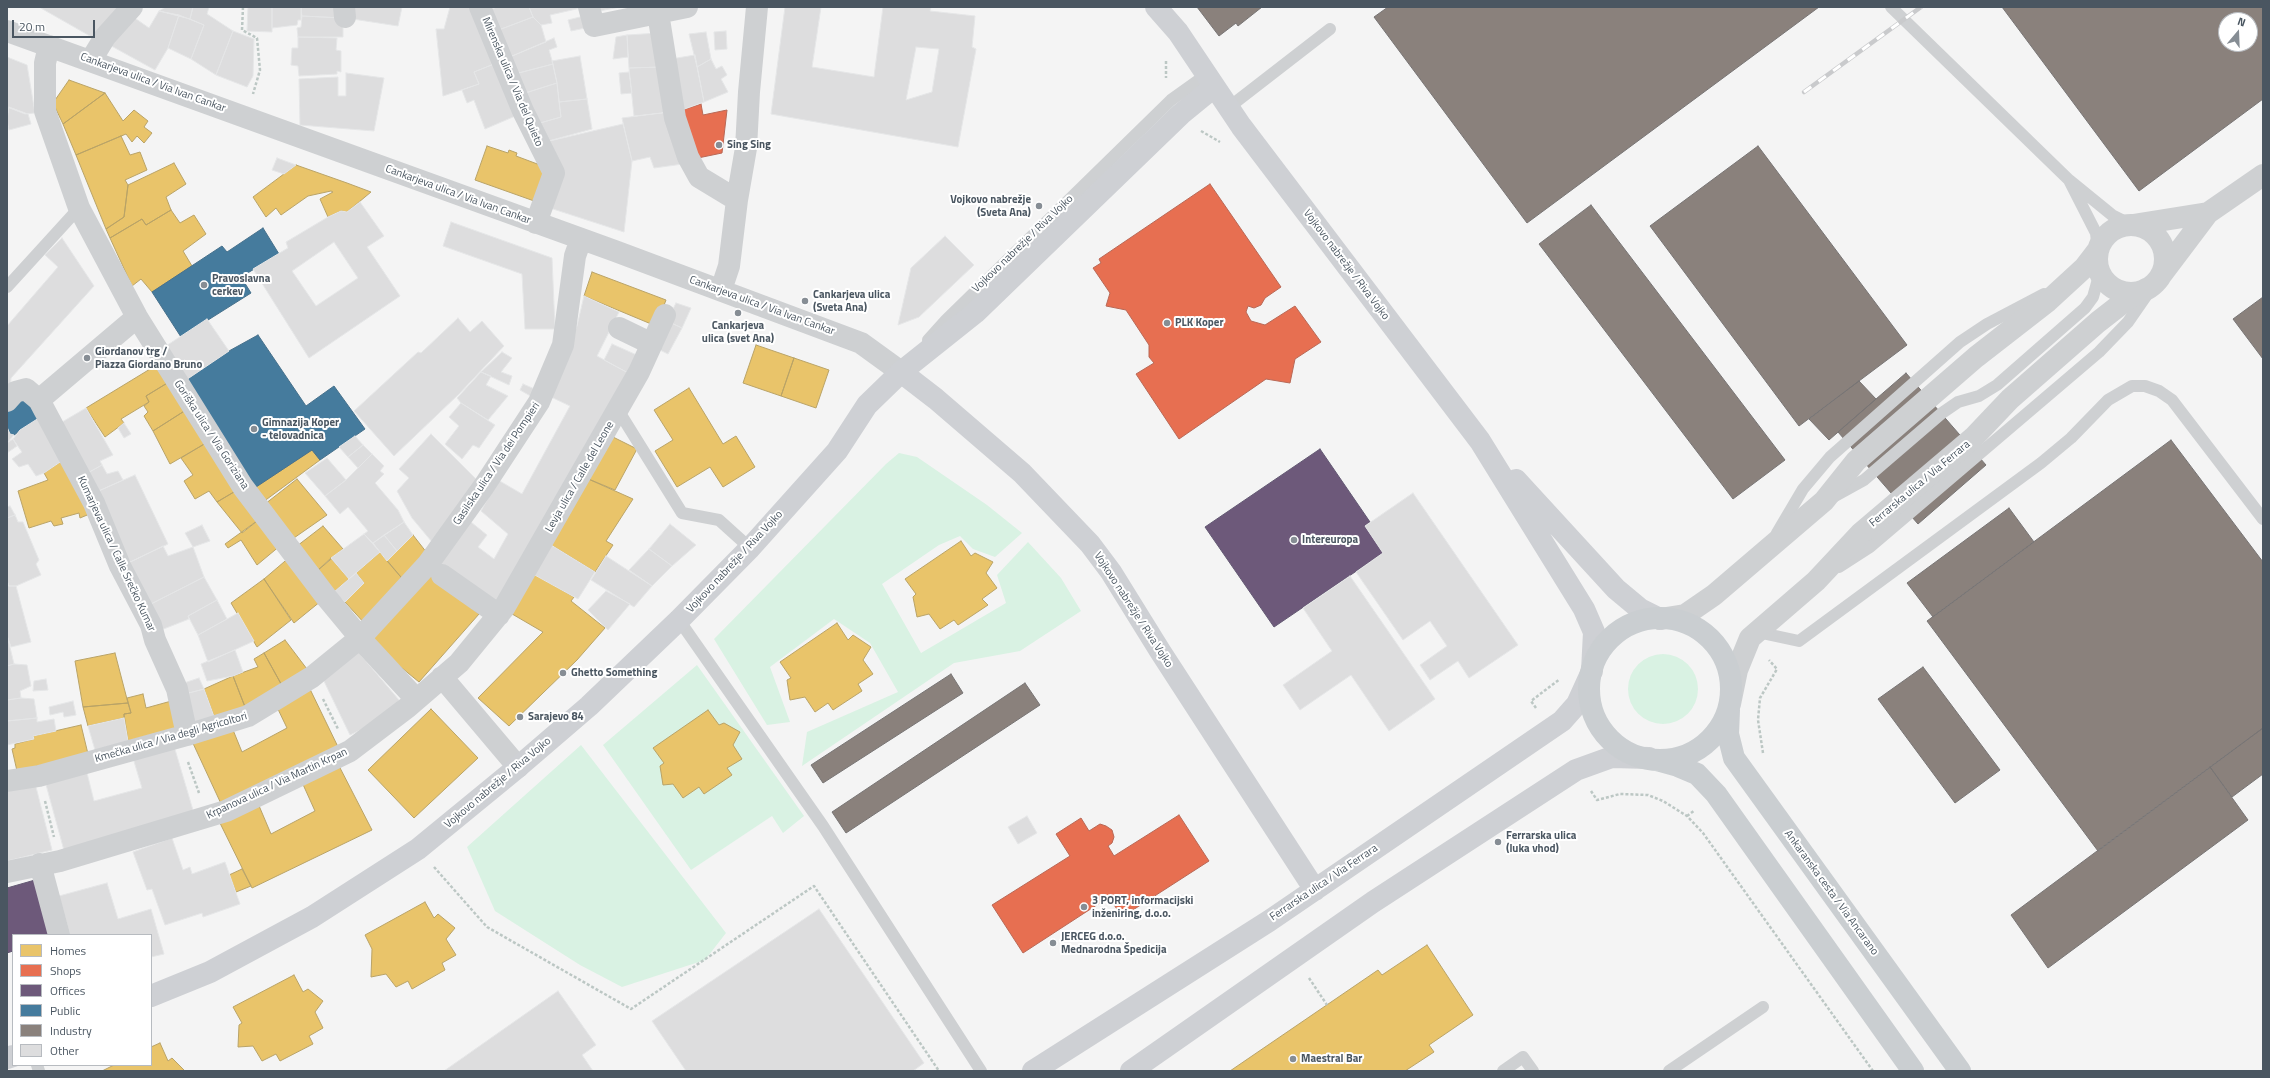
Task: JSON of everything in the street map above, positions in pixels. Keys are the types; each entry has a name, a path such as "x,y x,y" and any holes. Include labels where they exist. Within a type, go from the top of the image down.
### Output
{"main road":[{"path":"1650,618 1660,618 1673,618 1695,627 1714,641 1726,661 1732,684 1730,704 1720,728 1704,745 1683,756 1660,760 1637,756 1616,744 1600,727 1591,706 1589,682 1595,660 1608,640 1627,626 1650,618"},
{"name":"Ankaranska cesta / Via Ancarano","path":"1730,704 1728,734 1734,758 1960,1071"},
{"path":"1649,758 1678,766 1697,774 1716,794 1913,1071"}],"street":[{"path":"91,60 105,37 132,7"},
{"name":"Mirenska ulica / Via del Quieto","path":"480,7 523,111 554,173 536,223"},
{"path":"591,17 687,7"},
{"path":"721,290 729,266 737,200 746,148 749,92 757,7"},
{"name":"Vojkovo nabrežje / Riva Vojko","path":"1156,7 1178,32 1228,108 1480,441"},
{"path":"658,10 664,62 675,118 688,157 699,177 737,200"},
{"name":"Cankarjeva ulica / Via Ivan Cankar","path":"7,31 91,60 536,223 581,238 861,343 901,372"},
{"name":"Goriška ulica / Via Goriziana","path":"49,46 45,63 45,111 79,208 137,317 243,487 327,598 360,638 416,699"},
{"name":"Vojkovo nabrežje / Riva Vojko","path":"152,996 210,972 312,917 418,849 518,767 589,706 680,620 750,548 837,451 867,405 901,372 976,313 1181,114 1210,81"},
{"path":"2098,250 2097,261 2100,272 2105,281 2114,289 2130,292 2155,282 2208,213 2263,175"},
{"path":"1480,441 1616,589 1640,609 1660,618 1685,615 1714,595 1824,501 1856,461 1976,357 2085,267 2110,232 2120,226 2208,213"},
{"path":"2132,225 2143,227 2153,233 2160,241 2164,252 2165,263 2155,282"},
{"name":"Gasilska ulica / Via dei Pompieri","path":"360,638 428,564 484,486 539,402 563,345 575,256 581,238"},
{"name":"Ferrarska ulica / Via Ferrara","path":"1730,704 1737,670 1750,638 1816,581 1860,534 1973,438 2010,399 2098,322 2125,301 2155,282"},
{"path":"11,396 26,388 39,400 137,317"},
{"name":"Levja ulica / Calle del Leone","path":"442,677 459,663 501,612 618,410 659,329 619,328"},
{"name":"Vojkovo nabrežje / Riva Vojko","path":"901,372 936,399 1022,473 1090,544 1111,572 1160,651 1315,890"},
{"name":"Kumarjeva ulica / Calle Srečko Kumar","path":"39,400 94,503 120,566 151,625 155,640 177,689 187,735"},
{"path":"1480,441 1584,609 1594,632 1592,671"},
{"path":"442,575 501,612"},
{"name":"Kmečka ulica / Via degli Agricoltori","path":"7,781 39,776 187,735 248,716 312,677 360,638"},
{"name":"Ferrarska ulica / Via Ferrara","path":"1033,1071 1315,890 1562,721 1577,704 1592,671"},
{"path":"442,677 518,767"},
{"name":"Krpanova ulica / Via Martin Krpan","path":"7,872 67,859 226,811 350,751 442,677"},
{"path":"1131,1071 1295,958 1373,902 1576,770 1612,757 1649,758"},
{"path":"40,864 59,934"}],"lane":[{"path":"1891,7 2069,180 2112,215 2132,225"},
{"path":"1228,108 1330,29"},
{"path":"2069,180 2096,233 2098,250"},
{"path":"7,287 79,208"},
{"path":"1824,501 1864,480 1942,412 1958,402 1987,392 1997,385 2085,308 2093,297 2100,272"},
{"path":"1767,550 1804,489 1830,457 1960,342 1987,324 2071,279"},
{"path":"1757,632 1799,641 2041,463 2071,438 2108,400 2132,386 2144,386 2159,391 2172,400 2263,519"},
{"path":"618,410 682,513 719,520 750,548"},
{"path":"680,620 823,826 977,1069"},
{"path":"1669,1071 1763,1007"},
{"path":"1502,1071 1523,1057 1533,1071"}],"path":[{"path":"243,7 242,30 257,38 260,70 247,118"},
{"path":"1764,758 1758,720 1760,698 1777,669"},
{"path":"1531,701 1562,677"},
{"path":"320,692 336,726"},
{"path":"187,760 199,793"},
{"path":"1597,800 1620,794 1648,795 1663,801 1687,816 1708,840 1873,1071"},
{"path":"44,798 51,827"},
{"path":"418,849 487,927 631,1009 814,886 939,1071"},
{"path":"1295,958 1327,1005"}],"green space":[{"path":"899,453 917,457 987,505 1022,533 995,557 973,549 960,536 939,545 882,584 921,653 1006,603 997,575 1028,542 1061,578 1081,611 1020,651 954,663 802,766 807,732 898,692 870,643 834,619 770,667 790,722 767,725 714,639 886,464"},
{"path":"1656,654 1670,654 1683,660 1692,669 1696,675 1698,689 1696,703 1688,714 1677,722 1670,724 1656,724 1649,722 1638,714 1630,703 1628,696 1628,682 1630,675 1638,664 1649,656"},
{"path":"697,665 804,816 783,833 772,816 691,870 603,745"},
{"path":"581,745 726,933 705,960 622,987 580,965 495,911 467,847"}],"building: Homes":[{"path":"69,80 105,93 63,124 53,103"},
{"path":"105,93 123,121 134,110 148,121 144,127 152,133 144,143 137,136 132,142 126,134 76,155 63,124"},
{"path":"121,136 130,155 140,152 147,170 125,180 128,185 124,217 106,229 76,155"},
{"path":"487,146 508,153 509,150 517,153 516,156 548,168 537,202 475,180"},
{"path":"174,163 186,184 166,197 171,210 146,225 142,219 110,238 106,229 124,217 128,185"},
{"path":"296,165 371,192 347,212 341,211 328,217 320,199 333,192 331,191 308,196 281,215 276,208 266,217 253,197"},
{"path":"171,210 180,223 194,215 206,234 183,251 192,266 152,292 141,279 132,286 110,238 142,219 146,225"},
{"path":"592,272 666,300 656,326 584,296"},
{"path":"756,345 794,358 781,396 743,383"},
{"path":"794,358 829,370 816,408 781,396"},
{"path":"160,363 169,382 146,396 149,402 121,419 124,423 105,437 86,408"},
{"path":"169,382 186,410 153,431 144,416 148,412 144,406 149,402 146,396"},
{"path":"689,388 723,444 736,436 755,467 723,487 710,467 677,487 655,451 673,440 654,410"},
{"path":"186,410 206,443 170,464 153,431"},
{"path":"609,435 637,449 615,490 586,478"},
{"path":"206,443 239,489 217,502 209,491 195,499 184,481 193,475 181,458"},
{"path":"312,450 320,460 263,502 253,489"},
{"path":"66,458 92,513 80,518 79,513 61,518 63,524 54,526 51,521 29,528 18,491 48,480 44,473"},
{"path":"586,478 633,499 606,541 613,545 595,572 551,545"},
{"path":"297,479 327,515 291,540 265,504"},
{"path":"239,489 261,518 242,533 217,502"},
{"path":"261,518 281,545 257,565 241,540 228,548 225,544"},
{"path":"323,526 343,549 317,571 297,546"},
{"path":"413,535 427,553 406,583 387,561"},
{"path":"961,541 971,556 975,553 993,562 986,573 997,588 982,599 988,605 958,625 954,620 940,629 929,614 917,617 913,597 916,594 905,579"},
{"path":"380,552 406,583 366,625 345,602 364,583 356,573"},
{"path":"291,556 321,601 294,623 264,579"},
{"path":"331,558 349,579 334,592 317,571"},
{"path":"426,572 479,614 419,682 369,641"},
{"path":"531,572 574,597 571,601 605,628 577,660 509,726 478,698 543,632 507,611"},
{"path":"264,579 291,620 257,647 231,603"},
{"path":"837,623 848,640 853,635 871,647 863,660 873,674 858,684 862,691 833,710 828,703 815,712 805,697 790,700 787,680 791,678 780,662"},
{"path":"285,640 310,673 285,691 264,653"},
{"path":"115,653 128,703 83,707 75,661"},
{"path":"264,653 285,691 247,712 233,676 258,667 254,659"},
{"path":"233,676 247,712 216,722 204,689"},
{"path":"308,685 340,751 223,808 191,739 231,725 242,752 287,728 276,705"},
{"path":"143,694 146,708 175,700 181,727 128,741 124,714 131,713 127,698"},
{"path":"128,703 131,713 124,714 124,718 88,726 83,707"},
{"path":"431,709 478,758 414,818 368,770"},
{"path":"708,710 719,725 724,723 740,732 733,745 742,759 727,768 732,775 704,794 699,787 683,798 673,784 663,785 660,766 664,763 653,748"},
{"path":"81,725 88,754 17,771 12,749 15,748 15,744 34,739 33,736"},
{"path":"337,762 372,830 252,888 218,819 257,801 271,834 315,811 301,780"},
{"path":"242,869 251,886 236,892 229,875"},
{"path":"425,902 434,918 438,914 455,928 446,939 456,955 442,963 445,970 412,989 408,981 396,987 386,974 371,977 372,949 365,935"},
{"path":"1427,945 1473,1015 1429,1045 1434,1052 1405,1071 1230,1071 1378,970 1382,975"},
{"path":"294,975 303,992 308,989 323,1001 315,1012 323,1028 309,1036 313,1044 280,1061 276,1054 262,1061 253,1046 238,1047 239,1025 242,1023 233,1007"},
{"path":"160,1043 168,1061 172,1058 185,1071 102,1071 112,1066 152,1066 152,1047"}],"building: Shops":[{"path":"701,104 703,115 727,110 722,153 693,159 679,111"},
{"path":"1210,184 1281,287 1265,298 1261,305 1254,308 1248,306 1246,312 1251,321 1265,325 1295,306 1321,342 1295,359 1290,383 1266,379 1179,439 1136,374 1154,363 1149,357 1149,345 1126,310 1106,306 1110,293 1093,268 1101,263 1099,259"},
{"path":"1179,815 1209,861 1122,917 1109,897 1023,953 992,905 1070,856 1056,834 1081,818 1089,831 1100,824 1106,826 1112,830 1114,837 1112,843 1108,846 1114,856"}],"building: Offices":[{"name":"Intereuropa","path":"1320,449 1370,522 1365,526 1383,553 1274,627 1205,527"},
{"path":"35,880 49,934 12,934 12,951 7,953 7,888"}],"building: Public":[{"name":"Pravoslavna cerkev","path":"263,228 279,254 241,277 251,293 181,337 152,292 222,246 227,252"},
{"path":"258,335 306,406 334,386 365,429 320,460 312,450 253,489 183,382 229,351"},
{"path":"21,396 42,416 14,435 10,434 7,427 7,408"}],"building: Industry":[{"path":"1197,7 1262,7 1238,26 1236,23 1219,36"},
{"path":"1388,7 1819,7 1527,223 1374,17"},
{"path":"2002,7 2263,7 2263,99 2139,191"},
{"path":"1758,146 1907,345 1799,426 1650,226"},
{"path":"1591,205 1785,460 1733,499 1539,244"},
{"path":"2263,297 2263,359 2233,319"},
{"path":"1906,373 1986,465 1918,524 1838,432"},
{"path":"1859,381 1876,399 1829,440 1809,419"},
{"path":"2171,440 2263,562 2263,728 2098,851 1927,621"},
{"path":"2009,508 2034,542 1933,617 1907,583"},
{"path":"1923,667 2000,770 1955,803 1878,699"},
{"path":"951,674 963,693 823,783 811,765"},
{"path":"1025,683 1040,705 846,833 832,812"},
{"path":"2263,728 2263,774 2232,797 2210,767"},
{"path":"2210,767 2248,820 2048,968 2011,915"}],"building: Other":[{"path":"39,7 125,7 97,40"},
{"path":"166,7 193,7 190,19 159,11"},
{"path":"193,7 209,7 207,14 233,31 216,75 191,59 204,25 190,19"},
{"path":"248,7 272,7 272,32 247,31"},
{"path":"272,7 301,7 301,20 298,20 297,25 272,28"},
{"path":"301,7 342,7 343,18 302,16"},
{"path":"346,7 402,7 398,26 346,18"},
{"path":"450,7 470,7 499,62 474,72 479,84 443,96 436,29 444,29"},
{"path":"497,7 529,7 533,17 496,31 487,11"},
{"path":"529,7 585,7 550,15 552,23 541,25 533,17"},
{"path":"593,7 620,7 594,12"},
{"path":"785,7 821,7 812,67 874,77 883,7 931,7 930,11 975,16 972,47 976,49 958,147 771,114","holes":["916,47 939,49 932,92 906,100"]},
{"path":"159,11 179,15 168,48 155,70 106,43 129,14 149,28"},
{"path":"179,15 204,25 191,59 168,48"},
{"path":"588,15 590,27 571,31 568,20"},
{"path":"302,16 343,18 343,37 298,37 297,28 301,27"},
{"path":"533,17 541,25 546,42 505,59 496,31"},
{"path":"233,31 254,39 253,76 247,87 216,75"},
{"path":"726,31 727,49 715,50 714,32"},
{"path":"706,32 711,59 697,67 689,34"},
{"path":"659,33 661,67 629,68 627,35"},
{"path":"627,35 628,57 613,59 616,37"},
{"path":"298,37 337,38 336,50 341,51 341,72 337,71 337,74 299,76 298,66 291,65 292,48 298,48"},
{"path":"554,38 557,47 549,50 553,64 511,75 505,59"},
{"path":"695,55 704,102 679,111 671,59"},
{"path":"580,56 587,99 559,102 557,83 552,61"},
{"path":"7,57 27,65 35,113 25,114 7,107"},
{"path":"711,59 716,69 722,66 727,75 721,79 728,92 704,102 697,67"},
{"path":"499,62 520,114 485,129 474,100 467,103 462,90 479,84 474,72"},
{"path":"553,64 557,83 522,94 511,75"},
{"path":"661,67 670,112 634,116 629,68"},
{"path":"629,72 632,93 621,94 619,73"},
{"path":"346,73 384,78 374,131 300,125 299,79 338,77 338,96 346,96"},
{"path":"557,83 561,117 533,125 522,94"},
{"path":"587,99 592,129 541,143 533,125 561,117 559,102"},
{"path":"9,107 28,114 31,124 9,130 7,120"},
{"path":"670,112 683,164 654,168 650,157 632,161 622,118"},
{"path":"623,124 632,161 624,232 550,208 541,143"},
{"path":"277,158 296,165 284,174 272,170"},
{"path":"360,202 384,236 367,247 400,296 309,358 253,269 288,248 286,242 328,217 341,211 347,212","holes":["334,242 358,278 316,306 292,271"]},
{"path":"451,222 552,258 555,329 525,329 522,274 443,246"},
{"path":"945,236 974,265 919,317 898,325 911,268"},
{"path":"62,238 94,286 11,378 10,388 7,394 7,326 58,267 45,255"},
{"path":"584,296 619,312 597,356 630,374 500,606 437,562 466,518 487,535 478,547 494,559 508,534 481,511 498,480 522,494 570,406 549,396 577,326"},
{"path":"676,303 691,308 682,328 667,321"},
{"path":"458,318 470,332 482,321 504,346 459,394 394,456 354,411 418,352 421,353"},
{"path":"207,319 229,351 183,382 163,348"},
{"path":"667,321 682,328 668,354 654,347"},
{"path":"612,344 639,356 630,374 604,360"},
{"path":"502,352 512,358 501,372 512,376 509,385 481,372"},
{"path":"481,372 491,376 486,385 508,396 488,420 461,403 457,398"},
{"path":"523,384 537,390 534,398 520,390"},
{"path":"461,403 495,425 479,448 473,445 462,459 445,444 459,426 449,417"},
{"path":"86,408 113,455 100,461 102,465 84,475 57,425"},
{"path":"42,416 66,458 44,473 36,476 28,464 19,467 12,459 22,452 13,439 20,430"},
{"path":"124,423 131,434 124,438 118,428"},
{"path":"7,427 10,434 14,435 7,443"},
{"path":"431,434 480,483 432,542 412,518 397,491 409,478 399,469"},
{"path":"355,436 363,445 348,457 339,447"},
{"path":"13,439 17,446 7,453 7,443"},
{"path":"363,445 372,454 358,468 348,457"},
{"path":"372,454 384,466 380,471 384,474 375,483 398,510 404,522 373,543 364,534 368,531 348,507 340,514 325,496 346,480"},
{"path":"327,458 346,480 325,496 305,473"},
{"path":"102,465 107,474 118,471 123,480 94,493 84,475"},
{"path":"135,475 168,544 124,565 94,493"},
{"path":"1413,493 1518,645 1469,678 1458,661 1430,680 1420,665 1447,646 1430,621 1403,640 1356,572 1383,553 1365,526"},
{"path":"10,506 15,515 7,518 7,507"},
{"path":"15,515 18,522 23,522 39,560 36,564 41,575 16,586 9,586 7,580 7,518"},
{"path":"404,522 413,535 397,551 384,535"},
{"path":"670,524 696,545 672,566 649,549"},
{"path":"202,525 210,541 193,547 185,533"},
{"path":"364,534 380,552 349,579 331,558"},
{"path":"384,535 397,551 387,561 373,543"},
{"path":"551,545 595,572 578,599 533,574"},
{"path":"163,546 168,556 193,547 204,577 147,606 124,565"},
{"path":"649,549 672,566 652,586 629,570"},
{"path":"606,556 652,586 634,607 591,580"},
{"path":"356,573 364,583 345,602 334,592"},
{"path":"1350,576 1435,699 1389,731 1351,675 1300,710 1283,685 1332,651 1303,608"},
{"path":"204,577 217,600 188,616 189,619 161,630 147,606"},
{"path":"7,586 16,586 31,642 11,647 7,635"},
{"path":"606,591 630,604 608,630 588,610"},
{"path":"217,600 227,619 198,635 188,616"},
{"path":"238,613 254,641 208,662 198,635"},
{"path":"7,635 14,664 7,666"},
{"path":"354,647 399,700 379,721 350,735 321,675"},
{"path":"235,650 243,672 233,676 207,681 201,664"},
{"path":"14,664 27,665 31,686 20,691 21,698 7,700 7,666"},
{"path":"199,678 204,689 185,694 181,684"},
{"path":"46,679 48,690 33,691 34,681"},
{"path":"204,689 216,722 190,728 185,694"},
{"path":"21,698 34,699 37,718 7,721 7,700"},
{"path":"73,701 76,715 64,717 63,712 50,715 49,707"},
{"path":"37,718 37,722 54,719 56,731 33,736 34,739 7,745 7,721"},
{"path":"124,718 128,741 95,750 88,726"},
{"path":"174,746 195,817 65,854 45,781 86,769 94,801 142,788 133,758"},
{"path":"35,783 52,850 7,861 7,791"},
{"path":"1027,816 1037,833 1018,844 1008,827"},
{"path":"172,838 183,870 190,867 192,874 225,862 240,904 203,917 202,913 165,925 152,889 147,890 133,852"},
{"path":"107,883 118,919 151,909 164,954 152,957 152,934 70,934 59,896"},
{"path":"819,909 924,1063 913,1071 686,1071 652,1021"},
{"path":"558,991 596,1045 582,1055 593,1071 444,1071"}],"railway":[{"path":"1804,92 1921,7"}],"place":[{"name":"Sing Sing","path":"719,145"},
{"name":"Vojkovo nabrežje (Sveta Ana)","path":"1039,206"},
{"name":"Pravoslavna cerkev","path":"204,285"},
{"name":"Cankarjeva ulica (Sveta Ana)","path":"805,301"},
{"name":"Cankarjeva ulica (svet Ana)","path":"738,313"},
{"name":"PLK Koper","path":"1167,323"},
{"name":"Giordanov trg / Piazza Giordano Bruno","path":"87,358"},
{"name":"Gimnazija Koper - telovadnica","path":"254,429"},
{"name":"Intereuropa","path":"1294,540"},
{"name":"Ghetto Something","path":"563,673"},
{"name":"Sarajevo 84","path":"520,717"},
{"name":"Ferrarska ulica (luka vhod)","path":"1498,842"},
{"name":"3 PORT, informacijski inženiring, d.o.o.","path":"1084,907"},
{"name":"JERCEG d.o.o. Mednarodna Špedicija","path":"1053,943"},
{"name":"Maestral Bar","path":"1293,1059"}]}
